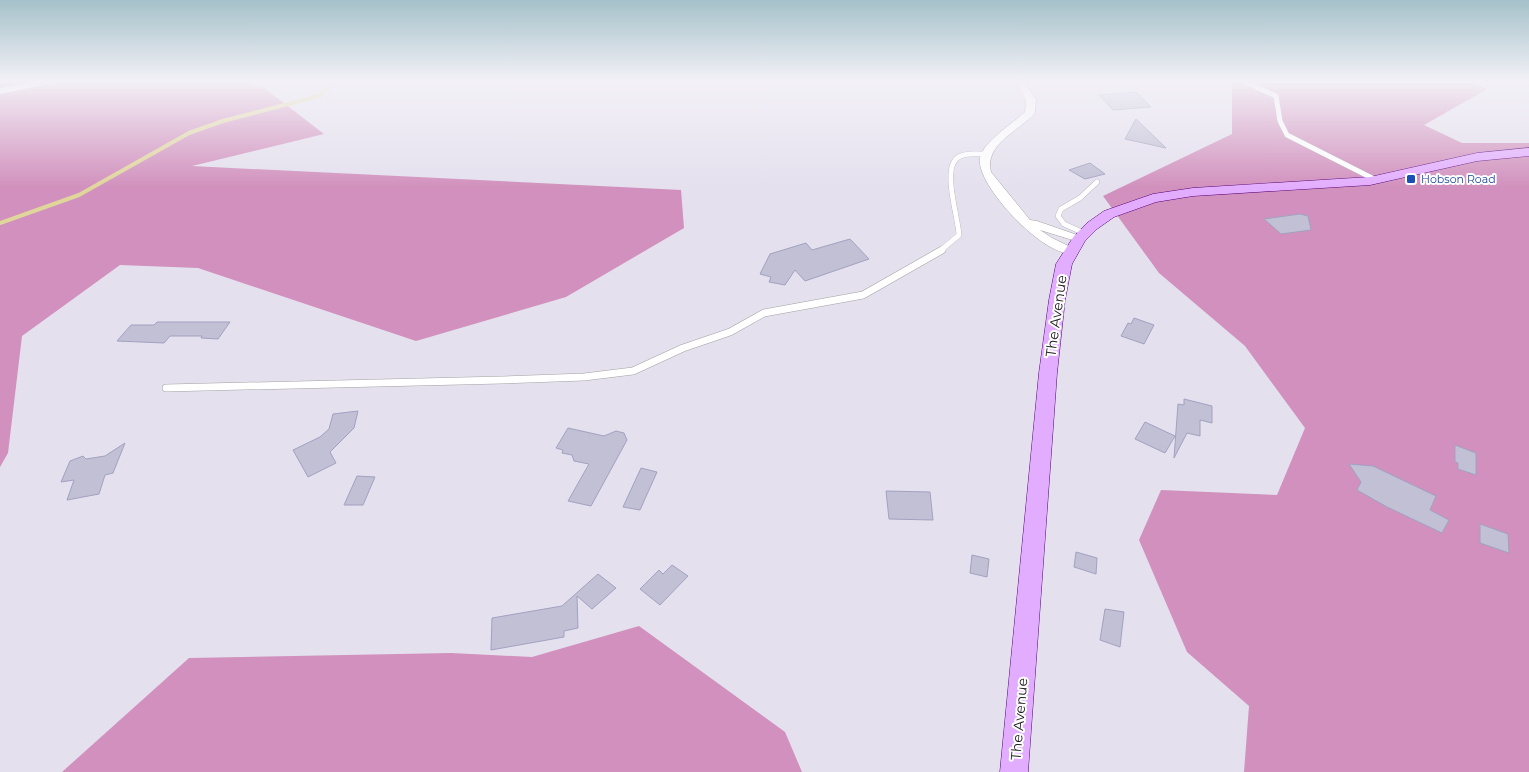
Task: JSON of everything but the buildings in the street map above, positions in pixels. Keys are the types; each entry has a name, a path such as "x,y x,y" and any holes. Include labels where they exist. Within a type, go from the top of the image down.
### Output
{"street":[{"path":"1025,116 994,142 986,154 986,172 1034,232 1044,238 1078,241 1109,214 1153,198 1193,192 1346,184 1376,180 1477,158 1529,152"},
{"name":"The Avenue","path":"1014,772 1048,373 1060,279 1078,241"}],"lane":[{"path":"1279,116 1282,128 1287,135 1376,180"},
{"path":"166,388 584,377 633,371 683,348 730,332 764,313 863,295 940,251 959,235 960,225 949,175 951,164 956,158 965,154 986,154"},
{"path":"1078,241 1058,216 1061,209 1080,198 1097,182"}],"shaded area":[{"path":"0,116 301,116 324,134 192,166 681,190 684,228 566,297 416,341 198,268 120,265 22,336 8,453 0,467"},
{"path":"1232,116 1440,116 1424,125 1462,143 1529,143 1529,772 1244,772 1249,706 1187,652 1139,540 1161,490 1277,495 1305,428 1245,346 1159,273 1103,196 1232,134"},
{"path":"639,626 785,732 802,772 62,772 189,658 451,653 532,657"}],"waterway":[{"path":"0,223 79,195 189,133 242,116"}],"place":[{"name":"Hobson Road","path":"1411,179"}]}
